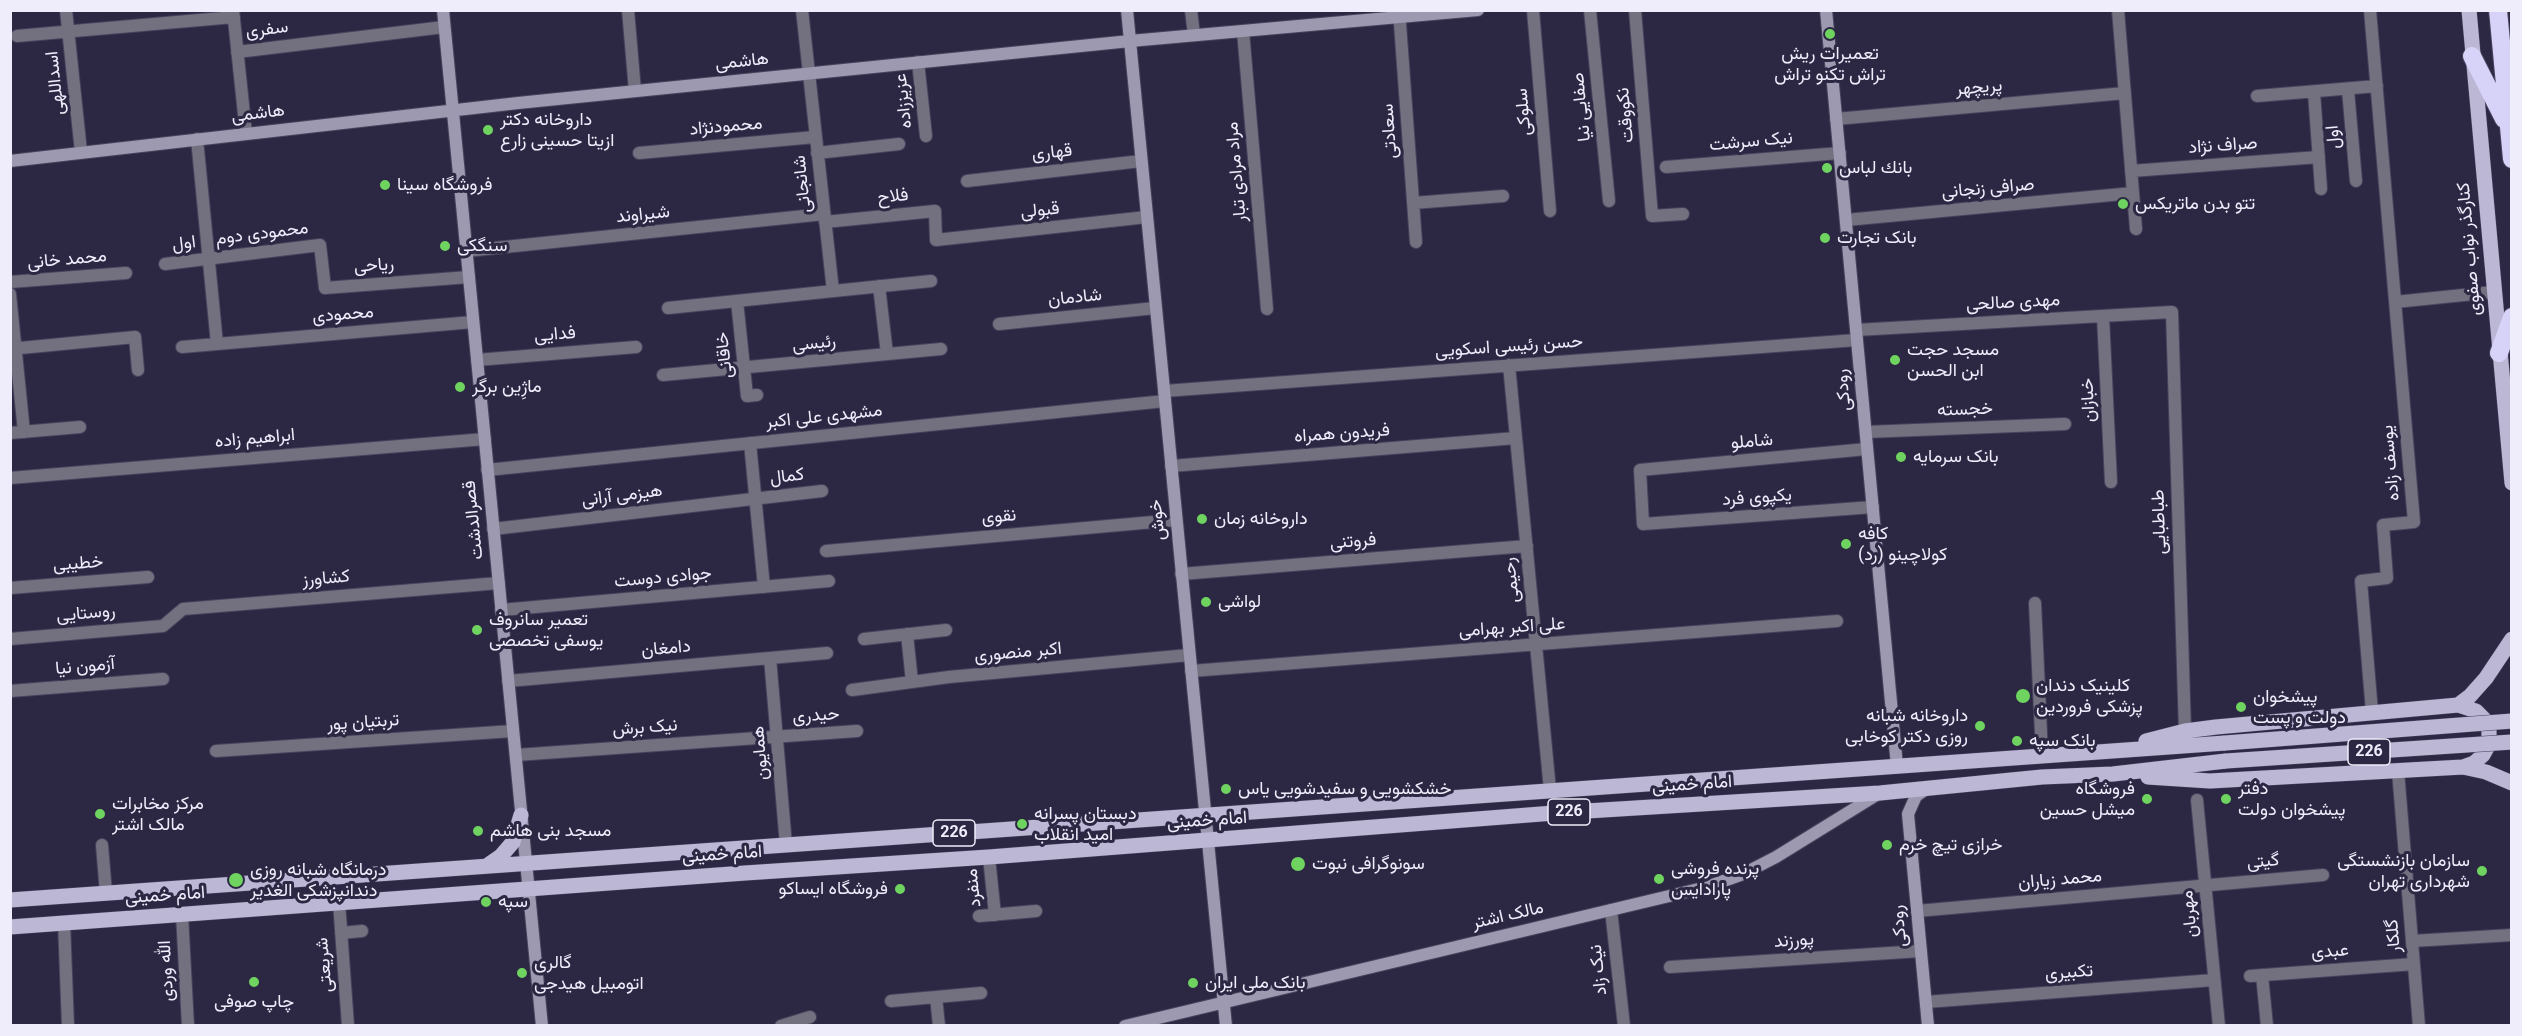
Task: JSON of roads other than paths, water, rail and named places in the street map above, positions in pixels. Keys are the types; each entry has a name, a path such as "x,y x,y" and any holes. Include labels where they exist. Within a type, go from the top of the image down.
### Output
{"highway":[{"path":"2498,10 2511,159"},
{"path":"2472,56 2508,127"},
{"path":"2499,353 2511,317"}],"main road":[{"name":"قصرالدشت","path":"442,10 542,1026"},
{"name":"خوش","path":"1127,10 1226,1026"},
{"name":"هاشمی","path":"10,161 451,110 808,73 1399,14 1478,10"},
{"name":"رودکی","path":"1826,10 1897,766"},
{"name":"کنارگذر نواب صفوی","path":"2469,10 2511,483"},
{"path":"2458,705 2470,696 2486,678 2511,639"},
{"path":"2111,751 2185,731 2458,705 2476,711 2485,720 2489,731 2489,744 2484,755 2474,763 2463,767"},
{"name":"امام خمینی","path":"10,900 2511,722"},
{"name":"امام خمینی","path":"10,927 989,857 1506,817 1880,793 2042,777 2113,774 2226,761 2511,742"},
{"path":"2113,774 2210,781 2463,767 2486,772 2511,783"},
{"name":"رودکی","path":"1928,1026 1909,810 1914,800 1929,787"},
{"name":"مالک اشتر","path":"1125,1026 1707,887 1743,874 1810,837 1880,793"},
{"path":"1502,795 1506,817"},
{"path":"485,866 501,856 513,842 522,815"}],"street":[{"name":"اسداللهی","path":"66,10 81,152"},
{"path":"628,10 635,91"},
{"name":"شانجانی","path":"802,10 833,291"},
{"path":"1191,10 1194,35"},
{"name":"سلوکی","path":"1533,10 1550,211"},
{"name":"صفایی نیا","path":"1590,10 1609,201"},
{"name":"نکووقت","path":"1635,10 1652,216 1683,214"},
{"path":"2118,10 2136,229"},
{"name":"یوسف زاده","path":"2370,10 2414,522 2382,525 2387,578 2361,581 2372,712"},
{"path":"17,36 69,33 233,14 246,134"},
{"name":"سعادتی","path":"1399,14 1416,242"},
{"name":"سفری","path":"237,52 444,27"},
{"name":"مراد مرادی تبار","path":"1243,31 1267,309"},
{"name":"عزیززاده","path":"918,62 926,136"},
{"path":"2258,96 2377,86"},
{"name":"اول","path":"2348,90 2356,181"},
{"path":"2314,92 2322,189"},
{"name":"پریچهر","path":"1836,119 2125,93"},
{"name":"محمودنژاد","path":"639,153 815,136"},
{"path":"197,139 217,344"},
{"path":"817,153 899,144"},
{"name":"نیک سرشت","path":"1666,167 1840,153"},
{"name":"صراف نژاد","path":"2131,171 2319,157"},
{"name":"قهاری","path":"967,181 1141,161"},
{"name":"صرافی زنجانی","path":"1846,220 2133,193"},
{"path":"1413,203 1503,196"},
{"name":"فلاح","path":"824,218 935,211 936,240"},
{"name":"شیراوند","path":"466,251 824,218"},
{"name":"قبولی","path":"936,240 1147,218"},
{"name":"محمودی دوم","path":"209,259 320,245"},
{"name":"ریاحی","path":"320,245 325,288 469,277"},
{"name":"اول","path":"165,264 209,259"},
{"name":"محمد خانی","path":"10,282 126,273"},
{"path":"668,308 931,281"},
{"path":"879,286 887,354"},
{"path":"2395,302 2493,292"},
{"path":"10,294 13,349 24,432"},
{"name":"خاقانی","path":"737,301 747,396 758,395"},
{"name":"شادمان","path":"999,324 1155,308"},
{"name":"مهدی صالحی","path":"1857,335 2172,312"},
{"name":"طباطبایی","path":"2172,312 2185,731"},
{"name":"خبازان","path":"2103,316 2111,482"},
{"name":"محمودی","path":"182,347 473,322"},
{"name":"حسن رئیسی اسکویی","path":"1164,396 1857,335"},
{"path":"13,349 135,337 138,370"},
{"name":"فدایی","path":"477,360 636,347"},
{"name":"رئیسی","path":"663,375 941,349"},
{"name":"رحیمی","path":"1509,365 1551,790"},
{"name":"مشهدی علی اکبر","path":"488,470 1164,396"},
{"name":"خجسته","path":"1866,432 2065,424"},
{"path":"10,433 80,427"},
{"name":"فریدون همراه","path":"1171,466 1516,438"},
{"name":"ابراهیم زاده","path":"10,478 484,439"},
{"path":"750,443 764,587"},
{"name":"شاملو","path":"1643,525 1640,470 1868,449"},
{"name":"کمال","path":"755,499 822,491"},
{"name":"هیزمی آرانی","path":"493,529 755,499"},
{"name":"یکپوی فرد","path":"1643,525 1873,507"},
{"name":"نقوی","path":"826,551 1176,520"},
{"name":"فروتنی","path":"1181,574 1527,546"},
{"name":"خطیبی","path":"10,588 148,577"},
{"name":"جوادی دوست","path":"501,610 829,581"},
{"name":"کشاورز","path":"164,626 183,609 499,583"},
{"path":"2035,603 2042,755"},
{"name":"علی اکبر بهرامی","path":"1191,671 1837,621"},
{"name":"روستایی","path":"10,639 164,626"},
{"path":"864,639 946,630"},
{"path":"907,634 912,682"},
{"name":"دامغان","path":"508,681 827,653"},
{"name":"اکبر منصوری","path":"852,690 912,682 1189,656"},
{"name":"همایون","path":"770,658 786,845"},
{"name":"آزمون نیا","path":"10,692 163,679"},
{"name":"تربتیان پور","path":"216,751 513,731"},
{"name":"حیدری","path":"777,737 857,731"},
{"name":"نیک برش","path":"516,755 777,737"},
{"name":"گلکار","path":"2398,771 2419,1026"},
{"name":"مهربان","path":"2197,800 2219,1026"},
{"path":"102,845 106,893"},
{"name":"منفرد","path":"989,857 995,915"},
{"name":"گیتی","path":"2205,885 2323,875"},
{"name":"محمد زیاران","path":"1917,911 2205,885"},
{"name":"شریعتی","path":"339,902 348,1026"},
{"name":"نیک زاد","path":"1611,910 1624,1026"},
{"path":"979,916 1036,911"},
{"name":"الله وردی","path":"182,914 188,1026"},
{"path":"64,922 68,1026"},
{"path":"341,933 362,931"},
{"path":"2412,941 2511,935"},
{"name":"پورزند","path":"1670,967 1921,951"},
{"name":"عبدی","path":"2267,1026 2256,975 2414,964"},
{"name":"تکبیری","path":"1926,1002 2214,980"},
{"path":"891,1001 981,993"},
{"path":"936,997 939,1026"},
{"path":"781,1026 810,1017"}],"place":[{"name":"تعمیرات ریش تراش تکنو تراش","path":"1830,34"},
{"name":"داروخانه دکتر ازیتا حسینی زارع","path":"488,130"},
{"name":"بانك لباس","path":"1827,168"},
{"name":"فروشگاه سینا","path":"385,185"},
{"name":"تتو بدن ماتریکس","path":"2123,204"},
{"name":"بانک تجارت","path":"1825,238"},
{"name":"سنگکی","path":"445,246"},
{"name":"مسجد حجت ابن الحسن","path":"1895,360"},
{"name":"ماژِین برگر","path":"460,387"},
{"name":"بانک سرمایه","path":"1901,457"},
{"name":"داروخانه زمان","path":"1202,519"},
{"name":"کافه کولاچینو (رد)","path":"1846,544"},
{"name":"لواشی","path":"1206,602"},
{"name":"تعمیر سانروف یوسفی تخصصی","path":"477,630"},
{"name":"کلینیک دندان پزشکی فروردین","path":"2023,696"},
{"name":"پیشخوان دولت و پست","path":"2241,707"},
{"name":"داروخانه شبانه روزی دکتر کوخابی","path":"1980,726"},
{"name":"بانک سپه","path":"2017,741"},
{"name":"خشکشویی و سفیدشویی یاس","path":"1226,789"},
{"name":"فروشگاه میشل حسین","path":"2147,799"},
{"name":"دفتر پیشخوان دولت","path":"2226,799"},
{"name":"مرکز مخابرات مالک اشتر","path":"100,814"},
{"name":"دبستان پسرانه امید انقلاب","path":"1022,824"},
{"name":"مسجد بنی هاشم","path":"478,831"},
{"name":"خرازی تیچ خرم","path":"1887,845"},
{"name":"سونوگرافی نبوت","path":"1298,864"},
{"name":"سازمان بازنشستگی شهرداری تهران","path":"2482,871"},
{"name":"پرنده فروشی پارادایس","path":"1659,879"},
{"name":"درمانگاه شبانه روزی دندانپزشکی الغدیر","path":"236,880"},
{"name":"فروشگاه ایساکو","path":"900,889"},
{"name":"سپه","path":"486,902"},
{"name":"گالرى اتومبیل هیدجى","path":"522,973"},
{"name":"چاپ صوفی","path":"254,982"},
{"name":"بانک ملی ایران","path":"1193,983"}]}
